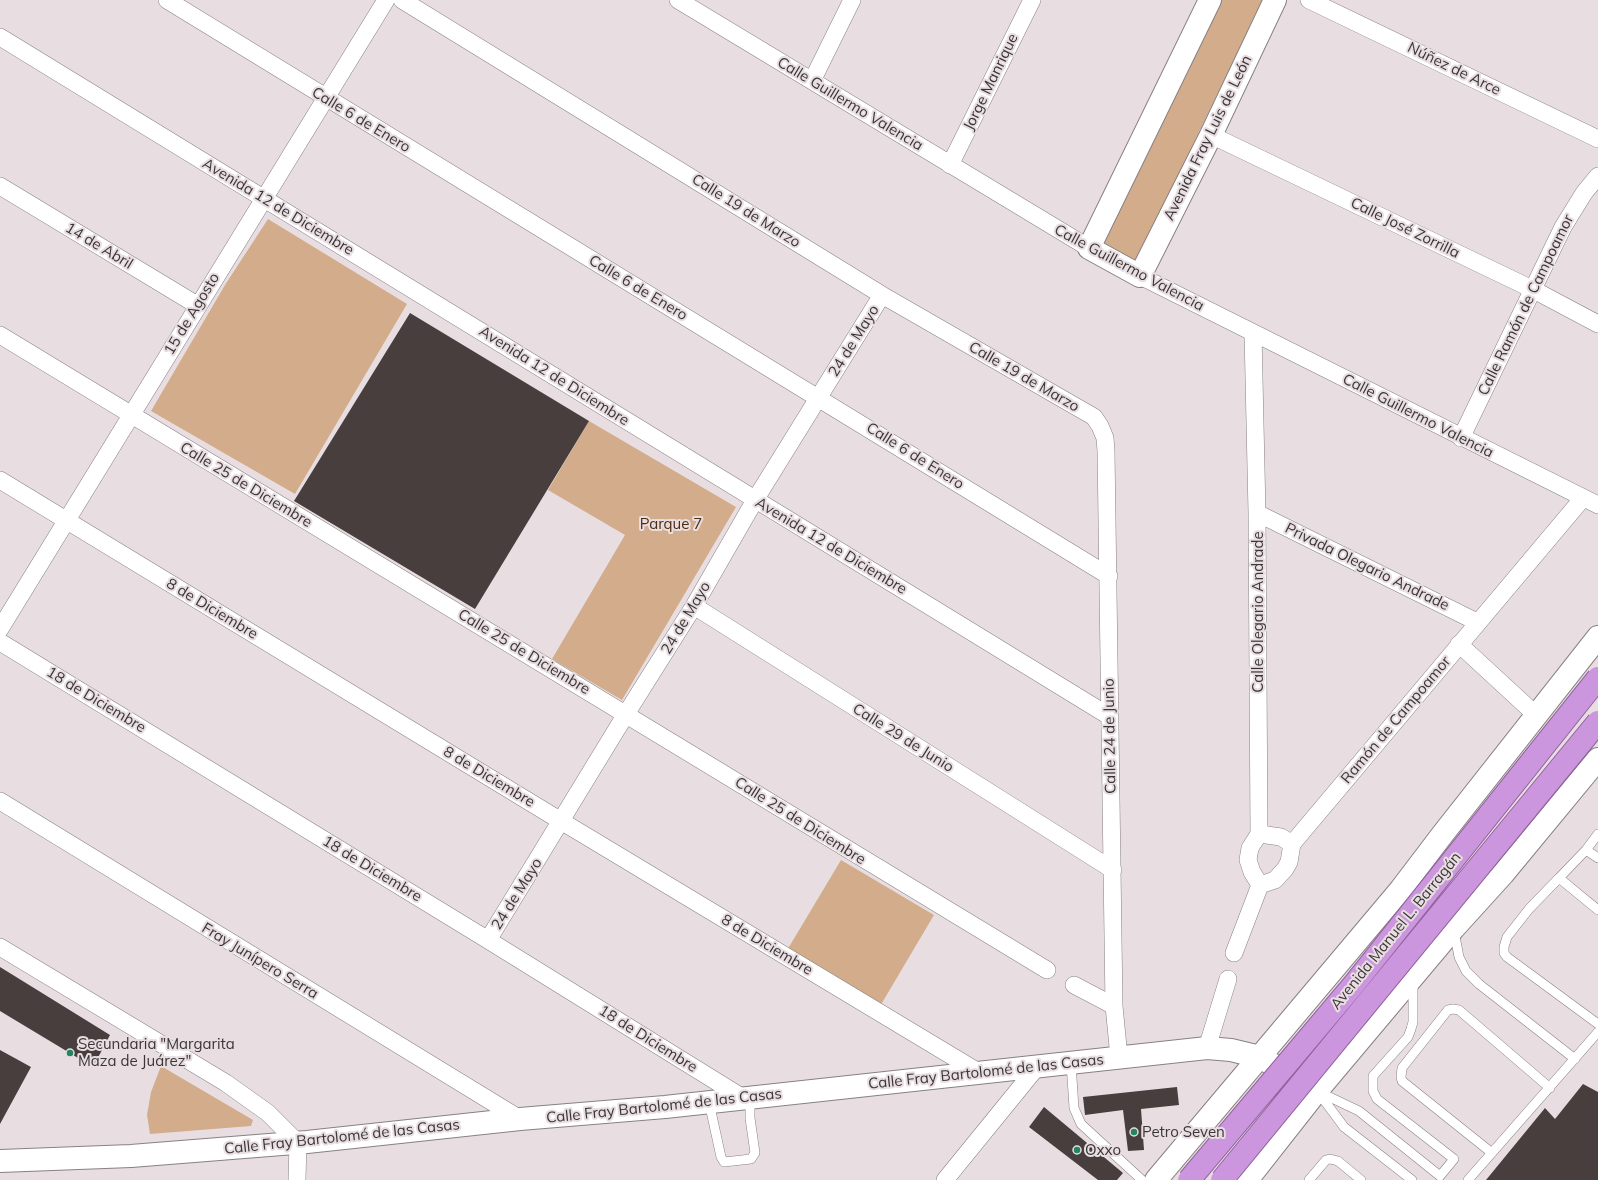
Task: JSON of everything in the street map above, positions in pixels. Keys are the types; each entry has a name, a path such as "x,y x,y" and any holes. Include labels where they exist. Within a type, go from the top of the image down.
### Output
{"highway":[{"name":"Avenida Manuel L. Barragán","path":"1189,1180 1355,983 1598,678"},
{"name":"Avenida Manuel L. Barragán","path":"1222,1180 1598,722"}],"street":[{"name":"Calle 6 de Enero","path":"168,0 326,98 819,397 1109,576"},
{"name":"15 de Agosto","path":"0,629 386,0"},
{"name":"Calle 19 de Marzo","path":"402,0 882,295 1094,417"},
{"name":"Calle Guillermo Valencia","path":"678,0 1089,248 1140,276 1461,438 1590,501"},
{"path":"812,81 852,0"},
{"name":"Jorge Manrique","path":"950,165 1032,0"},
{"path":"1089,248 1210,0"},
{"name":"Avenida Fray Luis de León","path":"1140,276 1211,135 1275,0"},
{"name":"Núñez de Arce","path":"1310,0 1598,139"},
{"name":"Avenida 12 de Diciembre","path":"0,37 1109,716"},
{"name":"Calle José Zorrilla","path":"1211,135 1532,289 1598,324"},
{"name":"Calle Ramón de Campoamor","path":"1461,438 1563,227 1584,194 1598,176"},
{"name":"14 de Abril","path":"0,186 198,305"},
{"name":"24 de Mayo","path":"488,940 694,606 755,500 882,295"},
{"name":"Calle Olegario Andrade","path":"1253,333 1257,513 1259,834 1250,848 1248,860 1252,872 1260,885"},
{"name":"Calle 25 de Diciembre","path":"0,335 1047,970"},
{"name":"Calle 24 de Junio","path":"1094,417 1105,438 1106,451 1114,1006 1119,1057"},
{"name":"8 de Diciembre","path":"0,480 561,821 980,1073"},
{"name":"Ramón de Campoamor","path":"1260,885 1275,880 1285,869 1289,862 1292,844 1477,622 1590,501"},
{"name":"Privada Olegario Andrade","path":"1257,513 1477,622"},
{"name":"Calle 29 de Junio","path":"694,606 1112,870"},
{"path":"1156,1180 1401,889 1598,636"},
{"name":"18 de Diciembre","path":"0,642 746,1098"},
{"path":"1459,644 1536,715"},
{"path":"1247,1180 1317,1091 1413,979 1454,928 1504,874 1598,759"},
{"name":"Fray Junípero Serra","path":"0,801 520,1119"},
{"path":"1259,834 1281,836 1292,844"},
{"path":"1442,835 1451,858 1459,867 1477,876 1484,877 1504,874"},
{"path":"1401,889 1419,883 1431,884 1443,889 1449,894 1455,906 1454,928"},
{"path":"1234,953 1260,885"},
{"path":"0,947 226,1083 268,1113 298,1143 297,1180"},
{"path":"1207,1048 1228,979"},
{"path":"1074,985 1114,1006"},
{"name":"Calle Fray Bartolomé de las Casas","path":"0,1161 131,1156 298,1143 520,1119 709,1102 1207,1048 1231,1050 1260,1057 1317,1091"},
{"path":"945,1180 1037,1067"}],"lane":[{"path":"1598,834 1586,850 1529,909 1508,937 1504,947 1504,953 1598,1024"},
{"path":"1586,850 1598,858"},
{"path":"1559,878 1598,910"},
{"path":"1454,928 1459,957 1466,971 1479,984 1575,1059"},
{"path":"1317,1091 1359,1111 1440,1176 1454,1159 1377,1099 1373,1091 1374,1076 1408,1036 1411,1029 1413,1022 1413,979"},
{"path":"1492,1153 1402,1081 1402,1068 1448,1010 1460,1010 1550,1088"},
{"path":"1468,1180 1598,1032"},
{"path":"1071,1063 1074,1108 1081,1124 1142,1180"},
{"path":"1317,1091 1344,1127 1412,1180"},
{"path":"709,1102 721,1157 724,1162 751,1159 755,1153 746,1098"},
{"path":"1309,1180 1326,1160 1330,1159 1338,1160 1361,1180"}],"green space":[{"path":"1222,0 1263,0 1136,262 1100,243"},
{"path":"268,219 407,304 295,494 151,411 225,285"},
{"name":"Parque 7","path":"589,421 736,507 622,700 552,659 625,535 548,490"},
{"path":"841,860 934,915 879,1008 786,952"},
{"path":"161,1066 253,1120 251,1126 150,1134 147,1115 151,1092"}],"building":[{"path":"410,313 589,421 475,609 294,501"},
{"path":"0,967 110,1035 93,1067 0,1011"},
{"path":"0,1050 31,1067 0,1124"},
{"path":"1583,1084 1598,1092 1598,1180 1486,1180 1545,1108 1555,1119"},
{"name":"Petro Seven","path":"1177,1087 1179,1105 1141,1109 1144,1150 1128,1151 1123,1110 1085,1115 1083,1097"},
{"name":"Oxxo","path":"1044,1107 1123,1173 1117,1180 1098,1180 1029,1127"}],"place":[{"name":"Secundaria \"Margarita Maza de Juárez\"","path":"70,1053"},
{"name":"Petro Seven","path":"1134,1132"},
{"name":"Oxxo","path":"1077,1150"}]}
